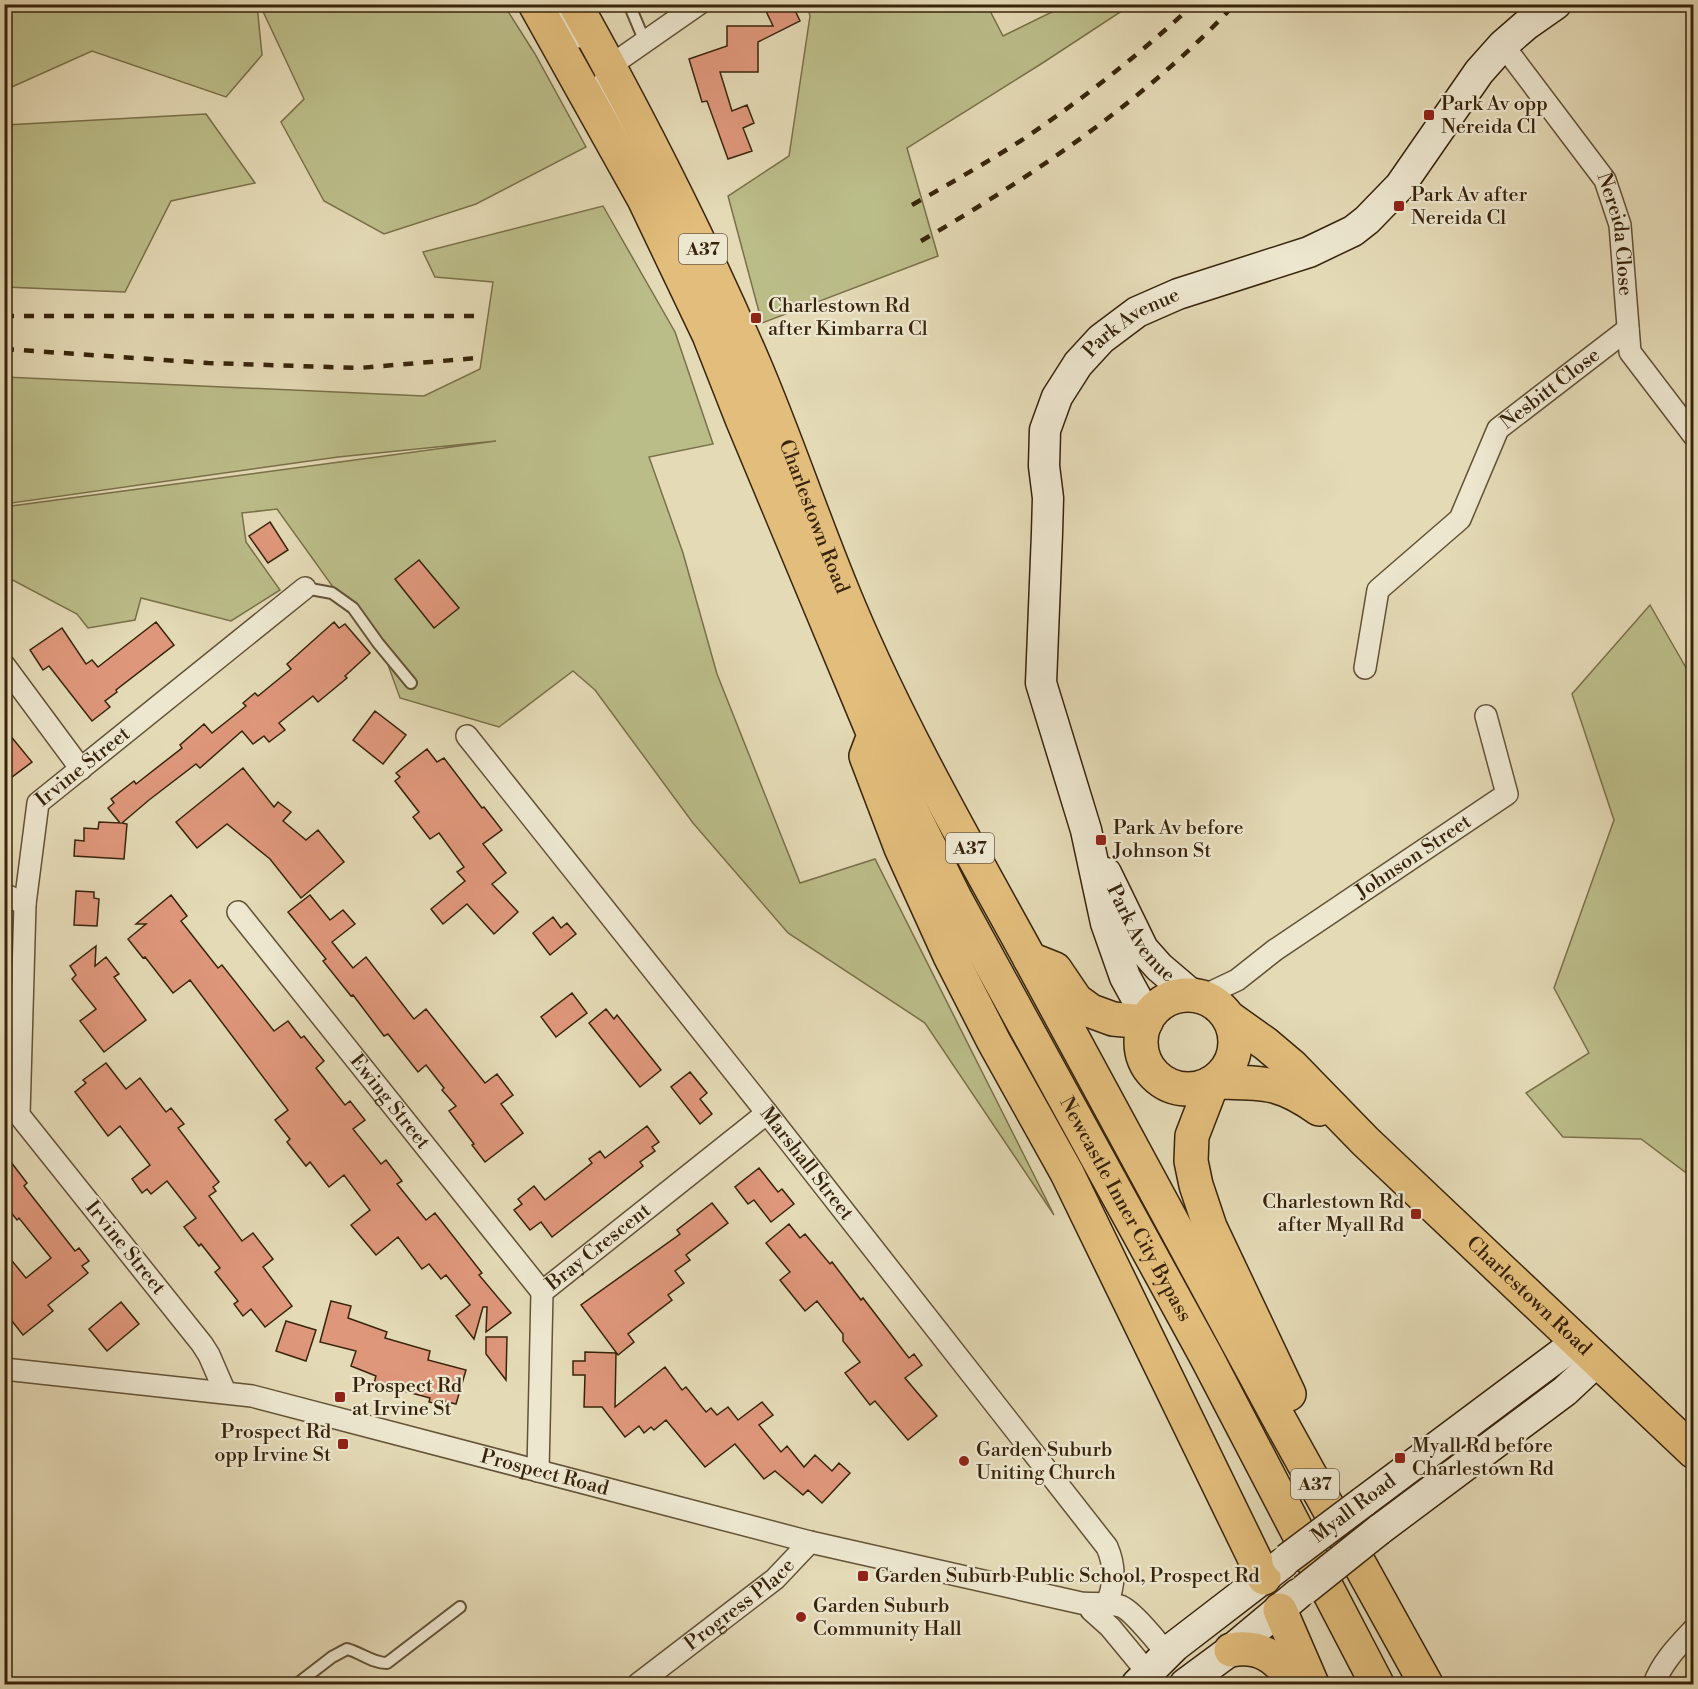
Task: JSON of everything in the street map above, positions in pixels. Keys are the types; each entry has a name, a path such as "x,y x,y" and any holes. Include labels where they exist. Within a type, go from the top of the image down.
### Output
{"main road":[{"name":"Charlestown Road","path":"535,4 644,199 710,336 742,419 874,735"},
{"name":"Charlestown Road","path":"575,4 692,224 784,438 850,608 897,712 1030,959"},
{"name":"Park Avenue","path":"1147,1021 1125,977 1106,924 1086,830 1041,683 1048,498 1044,466 1046,430 1057,397 1078,364 1101,339 1137,312 1178,294 1309,252 1353,231 1367,220 1400,186 1479,72 1503,45 1556,4"},
{"path":"874,735 866,756 901,848 950,956 1002,1043 1066,1173 1293,1582 1312,1684"},
{"name":"Newcastle Inner City Bypass","path":"874,735 1041,1064 1206,1356 1377,1684"},
{"name":"Park Avenue","path":"1086,830 1143,949 1159,967 1212,1006"},
{"path":"1030,959 1055,969 1076,1000 1091,1011 1113,1019 1147,1021 1164,1002 1179,996 1212,1006 1234,1032 1234,1051 1230,1063 1213,1083 1195,1125 1191,1146 1193,1172 1204,1213 1422,1676"},
{"name":"Newcastle Inner City Bypass","path":"1030,959 1267,1397 1422,1676"},
{"name":"Charlestown Road","path":"1212,1006 1287,1061 1365,1141 1694,1452"},
{"name":"Charlestown Road","path":"1147,1021 1142,1036 1143,1054 1153,1072 1165,1083 1180,1089 1201,1088 1213,1083 1261,1083 1283,1088 1304,1099 1365,1141"},
{"name":"Myall Road","path":"1185,1684 1231,1650 1363,1502 1587,1352"},
{"name":"Myall Road","path":"1157,1676 1293,1582 1379,1530 1565,1391 1587,1352"},
{"path":"1231,1650 1245,1647 1258,1650 1282,1665 1299,1684"}],"street":[{"name":"Charlestown Road","path":"554,4 591,53 610,66 602,89 631,143 644,199"},
{"path":"610,66 699,4"},
{"name":"Nereida Close","path":"1503,45 1605,180 1620,225 1630,352 1694,436"},
{"name":"Nesbitt Close","path":"1365,668 1378,590 1460,519 1498,429 1628,329"},
{"name":"Irvine Street","path":"225,1392 209,1354 202,1344 19,1114 25,904 38,803 305,588"},
{"path":"4,665 81,769"},
{"name":"Johnson Street","path":"1212,1006 1237,980 1275,950 1507,794 1485,716"},
{"name":"Marshall Street","path":"467,736 767,1113 1107,1547 1114,1562 1114,1576 1104,1611"},
{"path":"4,894 25,904"},
{"name":"Ewing Street","path":"238,912 542,1292"},
{"name":"Johnson Street","path":"1212,1006 1242,984 1256,966"},
{"name":"Bray Crescent","path":"538,1471 542,1292 767,1113"},
{"name":"Prospect Road","path":"4,1369 225,1392 263,1399 810,1542 1081,1603 1104,1611 1119,1606 1128,1610 1158,1643 1157,1676"},
{"name":"Progress Place","path":"638,1684 776,1579 810,1542"},
{"path":"1654,1684 1662,1666 1694,1629"}],"lane":[{"path":"628,4 645,42"},
{"path":"305,588 332,593 353,608 411,683"},
{"path":"297,1684 332,1657 347,1649 366,1656 375,1663 387,1663 460,1607"}],"green space":[{"path":"4,5 257,5 262,55 226,97 92,51 5,90"},
{"path":"260,5 504,5 535,54 586,147 476,204 384,234 324,201 281,122 304,99"},
{"path":"807,5 987,5 1003,36 1066,5 1131,5 907,148 938,256 762,323 728,196 789,156 810,16"},
{"path":"206,114 255,183 171,201 125,292 5,287 5,125"},
{"path":"603,206 675,332 713,444 649,457 683,553 717,674 800,883 875,859 1054,1215 925,1023 788,933 693,823 595,690 573,671 499,727 400,698 387,662 277,509 242,513 246,542 280,590 231,621 141,598 135,620 88,628 77,614 5,576 4,507 496,441 338,457 5,504 5,377 424,396 480,369 493,282 435,277 423,252"},
{"path":"1650,605 1693,680 1693,1178 1641,1139 1563,1137 1526,1093 1589,1053 1554,988 1614,820 1572,694"}],"building":[{"path":"773,4 792,4 800,21 758,42 758,72 720,72 732,111 747,105 754,123 743,128 752,151 728,159 707,101 702,102 689,59 727,46 727,26 773,26 765,9"},
{"path":"270,522 288,550 268,563 249,536"},
{"path":"419,560 459,608 434,628 395,579"},
{"path":"156,622 174,645 116,690 117,692 105,701 110,707 92,721 49,666 43,670 30,650 62,628 86,664 92,660 98,667"},
{"path":"334,622 339,628 345,624 370,653 345,676 347,678 318,702 313,696 279,723 285,730 269,742 264,736 253,744 242,731 200,768 196,764 149,800 122,823 127,824 124,859 74,856 75,840 84,841 84,828 98,829 99,822 120,823 108,808 114,803 111,799 134,781 136,784 182,748 180,745 204,724 212,733 246,706 243,703 255,693 258,696 291,669 287,664"},
{"path":"375,711 406,735 383,764 353,740"},
{"path":"4,728 32,762 4,783"},
{"path":"427,749 437,762 444,758 502,830 483,844 506,873 492,884 518,912 494,934 467,904 443,924 431,909 465,881 457,872 464,867 439,833 430,839 413,817 419,812 395,781 400,777 396,773"},
{"path":"243,768 274,807 278,802 291,812 283,821 306,840 318,830 344,862 301,898 270,859 227,824 197,848 176,822"},
{"path":"76,891 94,892 94,898 99,899 97,926 74,925"},
{"path":"171,895 187,916 181,921 218,968 222,965 274,1031 288,1021 301,1038 304,1036 324,1061 316,1068 345,1105 350,1101 365,1120 353,1129 381,1164 386,1160 402,1181 397,1184 426,1220 435,1213 482,1273 479,1275 511,1313 486,1332 487,1307 483,1307 474,1339 456,1316 470,1305 446,1275 441,1279 429,1264 422,1269 398,1237 376,1255 351,1225 370,1210 344,1175 329,1187 310,1162 306,1166 287,1142 290,1139 275,1120 288,1110 190,980 173,993 128,939 146,924 136,924"},
{"path":"310,895 330,920 343,910 355,924 332,942 353,968 366,957 414,1019 426,1009 485,1083 497,1074 513,1095 501,1104 523,1133 485,1162 449,1111 456,1106 442,1090 444,1088 426,1065 418,1072 388,1034 384,1036 353,995 351,996 323,961 326,959 288,912"},
{"path":"553,917 561,928 567,923 576,934 550,955 533,933"},
{"path":"96,946 95,966 106,957 119,974 114,977 146,1020 104,1052 80,1021 96,1009 72,979 76,975 70,966"},
{"path":"572,993 587,1013 556,1037 541,1017"},
{"path":"606,1009 614,1019 617,1015 661,1070 640,1087 589,1023"},
{"path":"106,1063 126,1089 140,1078 166,1112 171,1108 184,1124 178,1128 219,1182 213,1187 216,1191 209,1196 242,1241 253,1233 273,1259 263,1267 292,1306 265,1327 251,1309 243,1316 234,1304 238,1301 215,1272 220,1268 184,1227 196,1218 167,1181 151,1194 147,1189 142,1193 132,1179 150,1165 120,1126 108,1136 75,1092 86,1083 83,1080"},
{"path":"690,1072 707,1093 700,1099 712,1114 700,1124 671,1087"},
{"path":"647,1126 659,1142 652,1147 655,1151 640,1162 643,1166 552,1237 541,1222 530,1230 514,1210 522,1204 518,1199 534,1186 545,1200 592,1163 589,1159 600,1151 605,1158"},
{"path":"4,1153 27,1183 24,1186 75,1251 79,1248 89,1261 82,1266 88,1273 48,1305 53,1311 23,1335 4,1311 4,1251 26,1278 51,1258 19,1218 17,1220 4,1204"},
{"path":"759,1168 778,1192 782,1189 794,1204 771,1222 754,1200 748,1204 735,1187"},
{"path":"712,1203 728,1223 686,1255 690,1260 675,1271 684,1283 668,1295 672,1300 628,1334 634,1342 618,1355 581,1305 680,1234 677,1230"},
{"path":"789,1224 800,1238 805,1234 830,1264 832,1262 909,1358 914,1354 922,1365 905,1378 937,1416 908,1440 875,1401 870,1405 845,1373 860,1362 843,1341 843,1334 817,1301 805,1311 780,1280 790,1272 766,1243"},
{"path":"331,1301 351,1306 348,1318 387,1332 385,1338 430,1351 428,1360 466,1370 456,1404 444,1401 442,1405 429,1402 430,1398 374,1383 376,1376 351,1366 356,1351 320,1342"},
{"path":"121,1302 139,1324 107,1351 89,1329"},
{"path":"286,1321 316,1330 306,1361 276,1351"},
{"path":"486,1337 507,1337 506,1380 486,1354"},
{"path":"585,1352 616,1353 615,1407 665,1367 682,1390 686,1387 706,1412 711,1408 717,1415 728,1407 738,1420 762,1402 773,1415 759,1425 781,1452 787,1446 804,1467 815,1455 832,1471 839,1463 850,1473 822,1503 808,1490 803,1495 775,1471 764,1479 735,1444 705,1467 666,1420 654,1430 651,1427 644,1433 639,1426 625,1437 602,1407 584,1407 585,1375 573,1375 573,1361 585,1361"}],"railway":[{"path":"912,205 995,157 1045,124 1132,58 1194,4"},
{"path":"921,241 1005,190 1127,104 1201,39 1235,4"},
{"path":"4,316 480,316"},
{"path":"4,349 208,363 359,368 477,358"}],"place":[{"name":"Park Av opp Nereida Cl","path":"1429,115"},
{"name":"Park Av after Nereida Cl","path":"1399,206"},
{"name":"Charlestown Rd after Kimbarra Cl","path":"756,318"},
{"name":"Park Av before Johnson St","path":"1101,840"},
{"name":"Charlestown Rd after Myall Rd","path":"1416,1214"},
{"name":"Prospect Rd at Irvine St","path":"340,1397"},
{"name":"Prospect Rd opp Irvine St","path":"343,1444"},
{"name":"Myall Rd before Charlestown Rd","path":"1400,1458"},
{"name":"Garden Suburb Uniting Church","path":"964,1461"},
{"name":"Garden Suburb Public School, Prospect Rd","path":"863,1576"},
{"name":"Garden Suburb Community Hall","path":"801,1617"}]}
